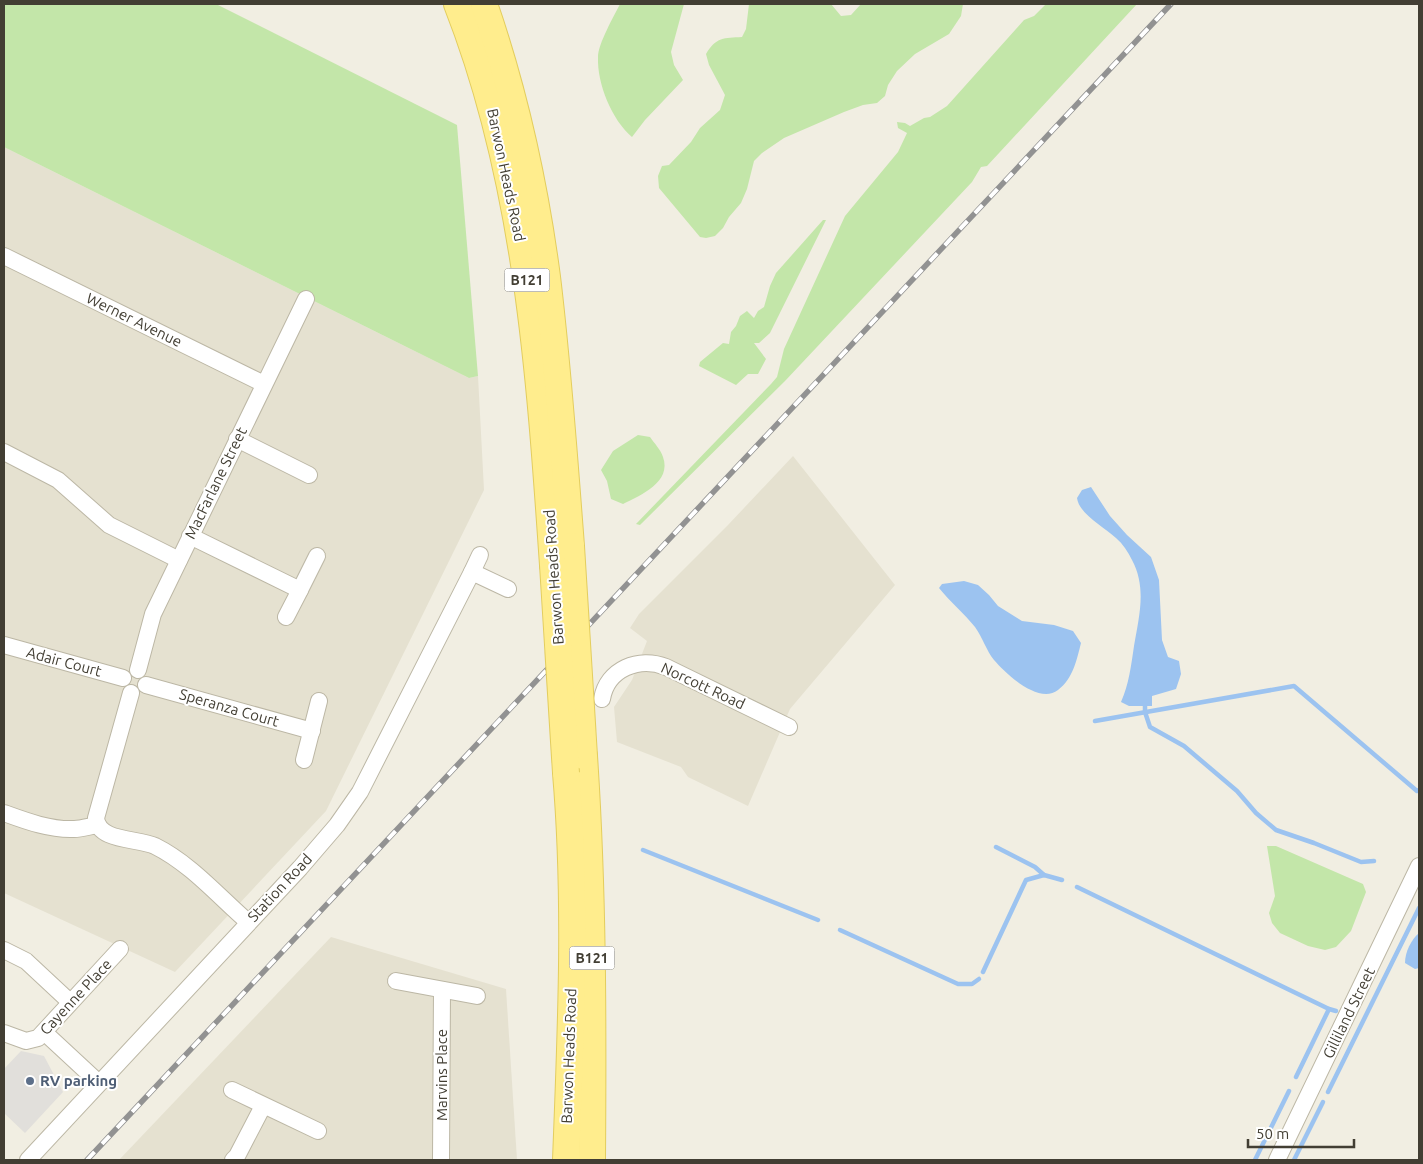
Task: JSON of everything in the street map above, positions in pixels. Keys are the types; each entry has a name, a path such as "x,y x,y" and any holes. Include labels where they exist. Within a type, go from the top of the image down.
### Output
{"main road":[{"name":"Barwon Heads Road","path":"457,4 468,32 494,117 508,172 520,233 536,347 553,565 591,893 593,996 592,1160"},
{"name":"Barwon Heads Road","path":"484,4 514,104 535,204 547,276 561,408 571,546 575,764 566,1160"}],"street":[{"name":"Werner Avenue","path":"4,256 264,384"},
{"name":"MacFarlane Street","path":"131,674 153,614 306,300"},
{"path":"237,439 309,475"},
{"path":"4,452 58,480 109,525 179,560"},
{"path":"190,536 300,590"},
{"name":"Station Road","path":"28,1160 330,834 353,803 480,555"},
{"path":"286,617 317,556"},
{"path":"472,572 508,589"},
{"name":"Adair Court","path":"4,645 131,674"},
{"name":"Norcott Road","path":"602,699 605,688 619,671 631,665 652,663 666,667 789,727"},
{"path":"131,674 144,674 146,685 140,692 131,693 123,685 131,674"},
{"name":"Speranza Court","path":"146,685 312,731"},
{"path":"131,693 96,818 98,825 106,834 143,841 187,866 248,922"},
{"path":"304,760 319,701"},
{"path":"4,813 31,823 59,828 74,829 98,825"},
{"name":"Gilliland Street","path":"1277,1160 1419,866"},
{"name":"Cayenne Place","path":"4,1033 20,1040 30,1041 36,1039 120,949"},
{"path":"4,950 26,960 70,1002"},
{"path":"396,981 477,996"},
{"name":"Marvins Place","path":"441,1160 442,990"},
{"path":"44,1032 99,1084"},
{"path":"232,1090 318,1131"},
{"path":"233,1160 237,1156 263,1106"}],"shaded area":[{"path":"4,147 469,378 478,376 484,490 326,811 175,972 4,893"},
{"path":"793,456 895,585 790,709 748,806 688,777 681,767 617,742 614,707 632,680 647,641 630,628 639,614 728,525"},
{"path":"331,937 506,989 517,1160 119,1160"},
{"name":"RV parking","path":"21,1051 44,1056 63,1092 25,1133 4,1113 4,1069"}],"green space":[{"path":"4,4 216,4 457,125 478,376 469,378 4,147"},
{"path":"620,4 684,4 671,52 674,65 683,80 645,120 632,137 618,121 607,101 598,67 601,45"},
{"path":"749,4 831,4 841,16 851,15 861,4 963,4 961,16 949,34 915,54 897,71 888,85 885,96 877,103 863,105 844,112 784,138 762,153 754,161 747,189 741,203 729,217 723,228 715,236 700,237 659,188 658,176 662,166 669,165 691,142 700,128 720,110 725,95 709,65 706,54 717,41 742,37 746,29"},
{"path":"1046,4 1137,4 987,166 981,167 972,182 785,381 640,525 636,524 777,377 784,349 845,216 898,152 907,133 898,128 897,122 910,126 924,118 930,117 947,106 1024,20 1034,16"},
{"path":"823,220 826,220 770,333 759,343 754,343 766,359 758,374 748,374 736,385 699,366 700,362 723,343 729,344 731,332 740,316 747,311 754,318 758,311 764,307 776,273"},
{"path":"638,435 650,437 659,449 665,466 663,474 653,486 646,492 623,504 611,499 607,481 601,470 613,451"},
{"path":"1267,846 1276,846 1363,884 1366,892 1351,931 1336,947 1325,950 1308,946 1280,933 1272,923 1269,913 1275,896"}],"water":[{"path":"1091,487 1110,516 1151,557 1159,580 1162,640 1168,657 1179,661 1181,674 1176,689 1152,696 1152,706 1129,706 1121,702 1129,675 1138,624 1141,592 1137,571 1123,545 1087,515 1079,504 1077,498 1082,490"},
{"path":"964,581 978,585 998,606 1022,621 1054,625 1073,631 1081,643 1078,656 1071,675 1058,690 1050,694 1033,691 1023,686 999,666 991,656 975,627 939,588 942,584"},
{"path":"1419,933 1419,968 1415,969 1405,963 1405,959 1409,946"}],"waterway":[{"path":"1095,721 1294,686 1417,791 1419,790"},
{"path":"1145,701 1145,712 1150,727 1184,746 1237,791 1256,813 1276,830 1361,862 1374,861"},
{"path":"996,847 1035,867 1044,875"},
{"path":"643,850 818,920"},
{"path":"983,972 1026,880 1044,875 1062,880"},
{"path":"1077,887 1336,1011"},
{"path":"1328,1092 1419,908"},
{"path":"840,930 958,984 972,984 979,979"},
{"path":"1296,1077 1329,1009"},
{"path":"1255,1160 1289,1091"},
{"path":"1294,1160 1323,1102"}],"railway":[{"path":"87,1160 1171,4"}],"place":[{"name":"RV parking","path":"30,1081"}]}
